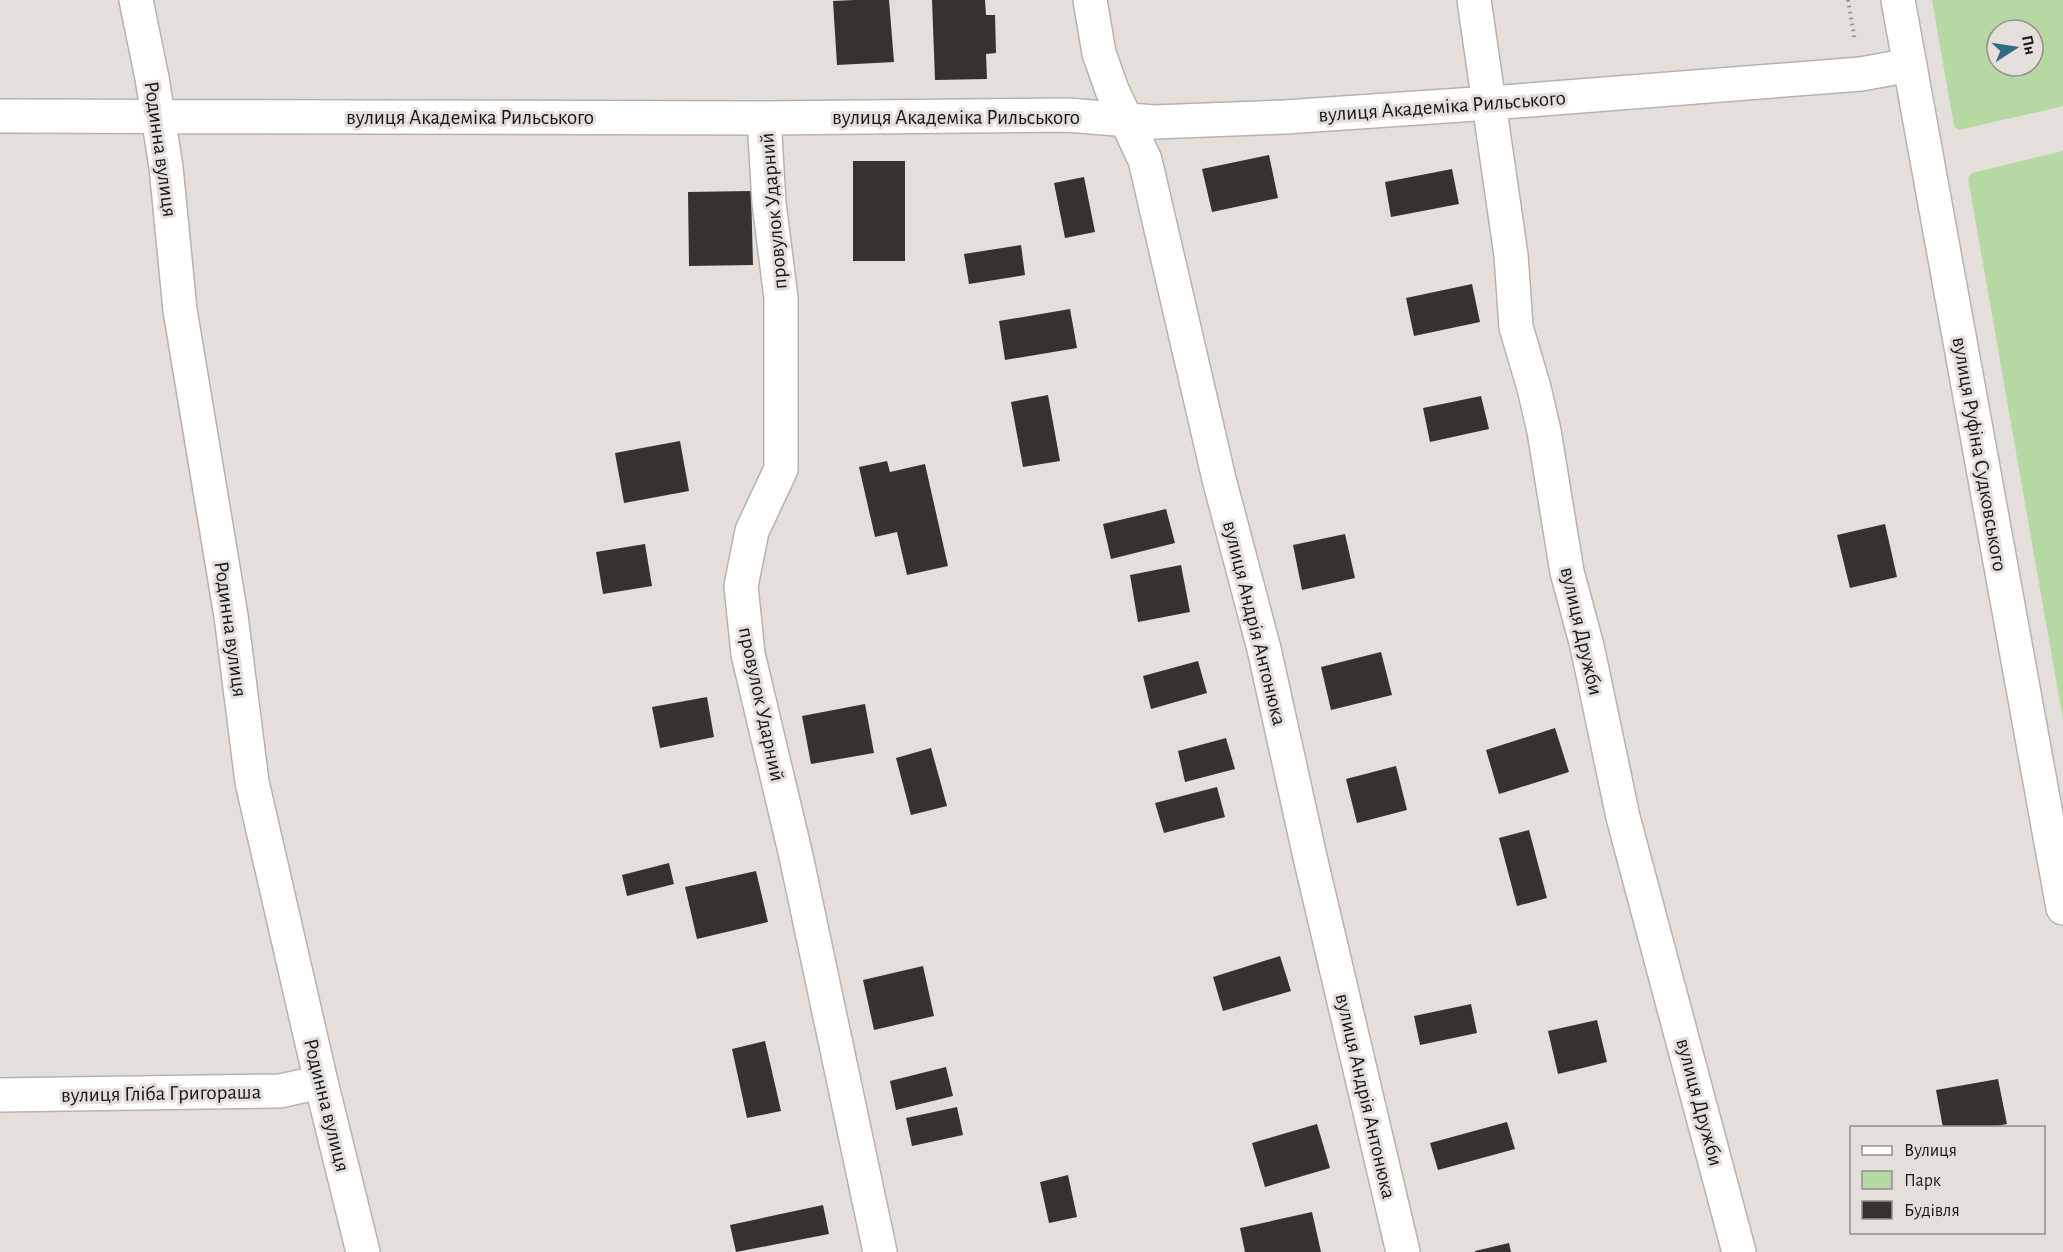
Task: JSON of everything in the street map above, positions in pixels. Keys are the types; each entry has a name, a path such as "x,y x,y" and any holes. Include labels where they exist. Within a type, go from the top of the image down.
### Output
{"street":[{"name":"Родинна вулиця","path":"136,0 152,78 166,167 180,310 231,616 252,782 321,1082 363,1252"},
{"name":"вулиця Андрія Антонюка","path":"1090,0 1099,53 1112,90 1145,160 1219,479 1264,649 1310,857 1404,1252"},
{"name":"вулиця Дружби","path":"1474,0 1511,255 1516,327 1544,431 1568,572 1587,646 1623,817 1739,1252"},
{"name":"вулиця Руфіна Судковського","path":"1898,0 2063,908"},
{"name":"вулиця Академіка Рильського","path":"0,116 764,118 1067,115 1154,123 1490,104 1861,74 1910,65"},
{"name":"провулок Ударний","path":"764,118 769,203 781,298 782,469 752,531 741,586 746,643 798,868 880,1252"},
{"name":"вулиця Гліба Григораша","path":"0,1095 280,1091 321,1082"}],"path":[{"path":"1848,0 1861,74"}],"green space":[{"path":"1932,0 2063,0 2063,106 1959,130 1954,126"},
{"path":"2063,151 2063,720 1968,178 1972,173"}],"building":[{"path":"889,0 894,62 837,65 833,1"},
{"path":"932,0 985,0 986,15 995,15 996,53 986,54 987,79 935,80"},
{"path":"1269,155 1278,198 1212,212 1202,169"},
{"path":"853,161 905,161 905,261 853,261"},
{"path":"1452,169 1459,204 1391,217 1385,182"},
{"path":"1084,177 1095,232 1065,238 1054,183"},
{"path":"751,191 753,265 689,266 688,192"},
{"path":"1021,245 1025,275 969,284 964,254"},
{"path":"1472,284 1480,322 1414,336 1406,298"},
{"path":"1070,309 1077,348 1005,360 999,321"},
{"path":"1048,395 1060,461 1023,467 1011,402"},
{"path":"1481,396 1489,429 1430,442 1423,408"},
{"path":"680,441 689,491 624,503 615,453"},
{"path":"887,461 890,472 925,464 948,566 907,575 897,532 875,537 859,467"},
{"path":"1166,509 1175,543 1111,559 1103,524"},
{"path":"1885,524 1897,577 1850,588 1837,535"},
{"path":"1345,534 1355,578 1302,590 1293,545"},
{"path":"645,544 652,586 603,594 596,552"},
{"path":"1181,565 1190,612 1138,622 1130,575"},
{"path":"1381,652 1392,695 1331,710 1321,667"},
{"path":"1198,661 1207,693 1151,709 1143,676"},
{"path":"707,697 714,737 660,748 652,707"},
{"path":"865,704 874,753 811,764 802,716"},
{"path":"1555,728 1569,772 1499,794 1486,750"},
{"path":"1226,738 1235,769 1185,782 1178,751"},
{"path":"931,748 947,806 911,815 896,758"},
{"path":"1396,766 1407,810 1357,823 1346,779"},
{"path":"1217,787 1225,817 1164,833 1155,803"},
{"path":"1529,830 1547,898 1517,906 1499,838"},
{"path":"669,863 674,884 627,896 622,875"},
{"path":"756,871 768,922 697,939 685,887"},
{"path":"1280,956 1291,991 1223,1011 1213,977"},
{"path":"923,966 934,1016 874,1030 863,980"},
{"path":"1471,1004 1477,1033 1420,1045 1414,1016"},
{"path":"1597,1020 1607,1062 1558,1074 1548,1031"},
{"path":"765,1041 781,1111 747,1118 732,1049"},
{"path":"946,1067 953,1096 896,1110 890,1081"},
{"path":"1998,1079 2007,1124 1943,1126 1936,1090"},
{"path":"957,1107 963,1135 912,1146 906,1118"},
{"path":"1507,1122 1515,1149 1438,1170 1430,1143"},
{"path":"1317,1124 1330,1168 1265,1187 1252,1143"},
{"path":"1068,1175 1077,1217 1049,1223 1040,1182"},
{"path":"823,1205 829,1234 736,1252 730,1225"},
{"path":"1312,1212 1321,1252 1245,1252 1240,1228"},
{"path":"1509,1243 1511,1252 1475,1252 1475,1251"}]}
